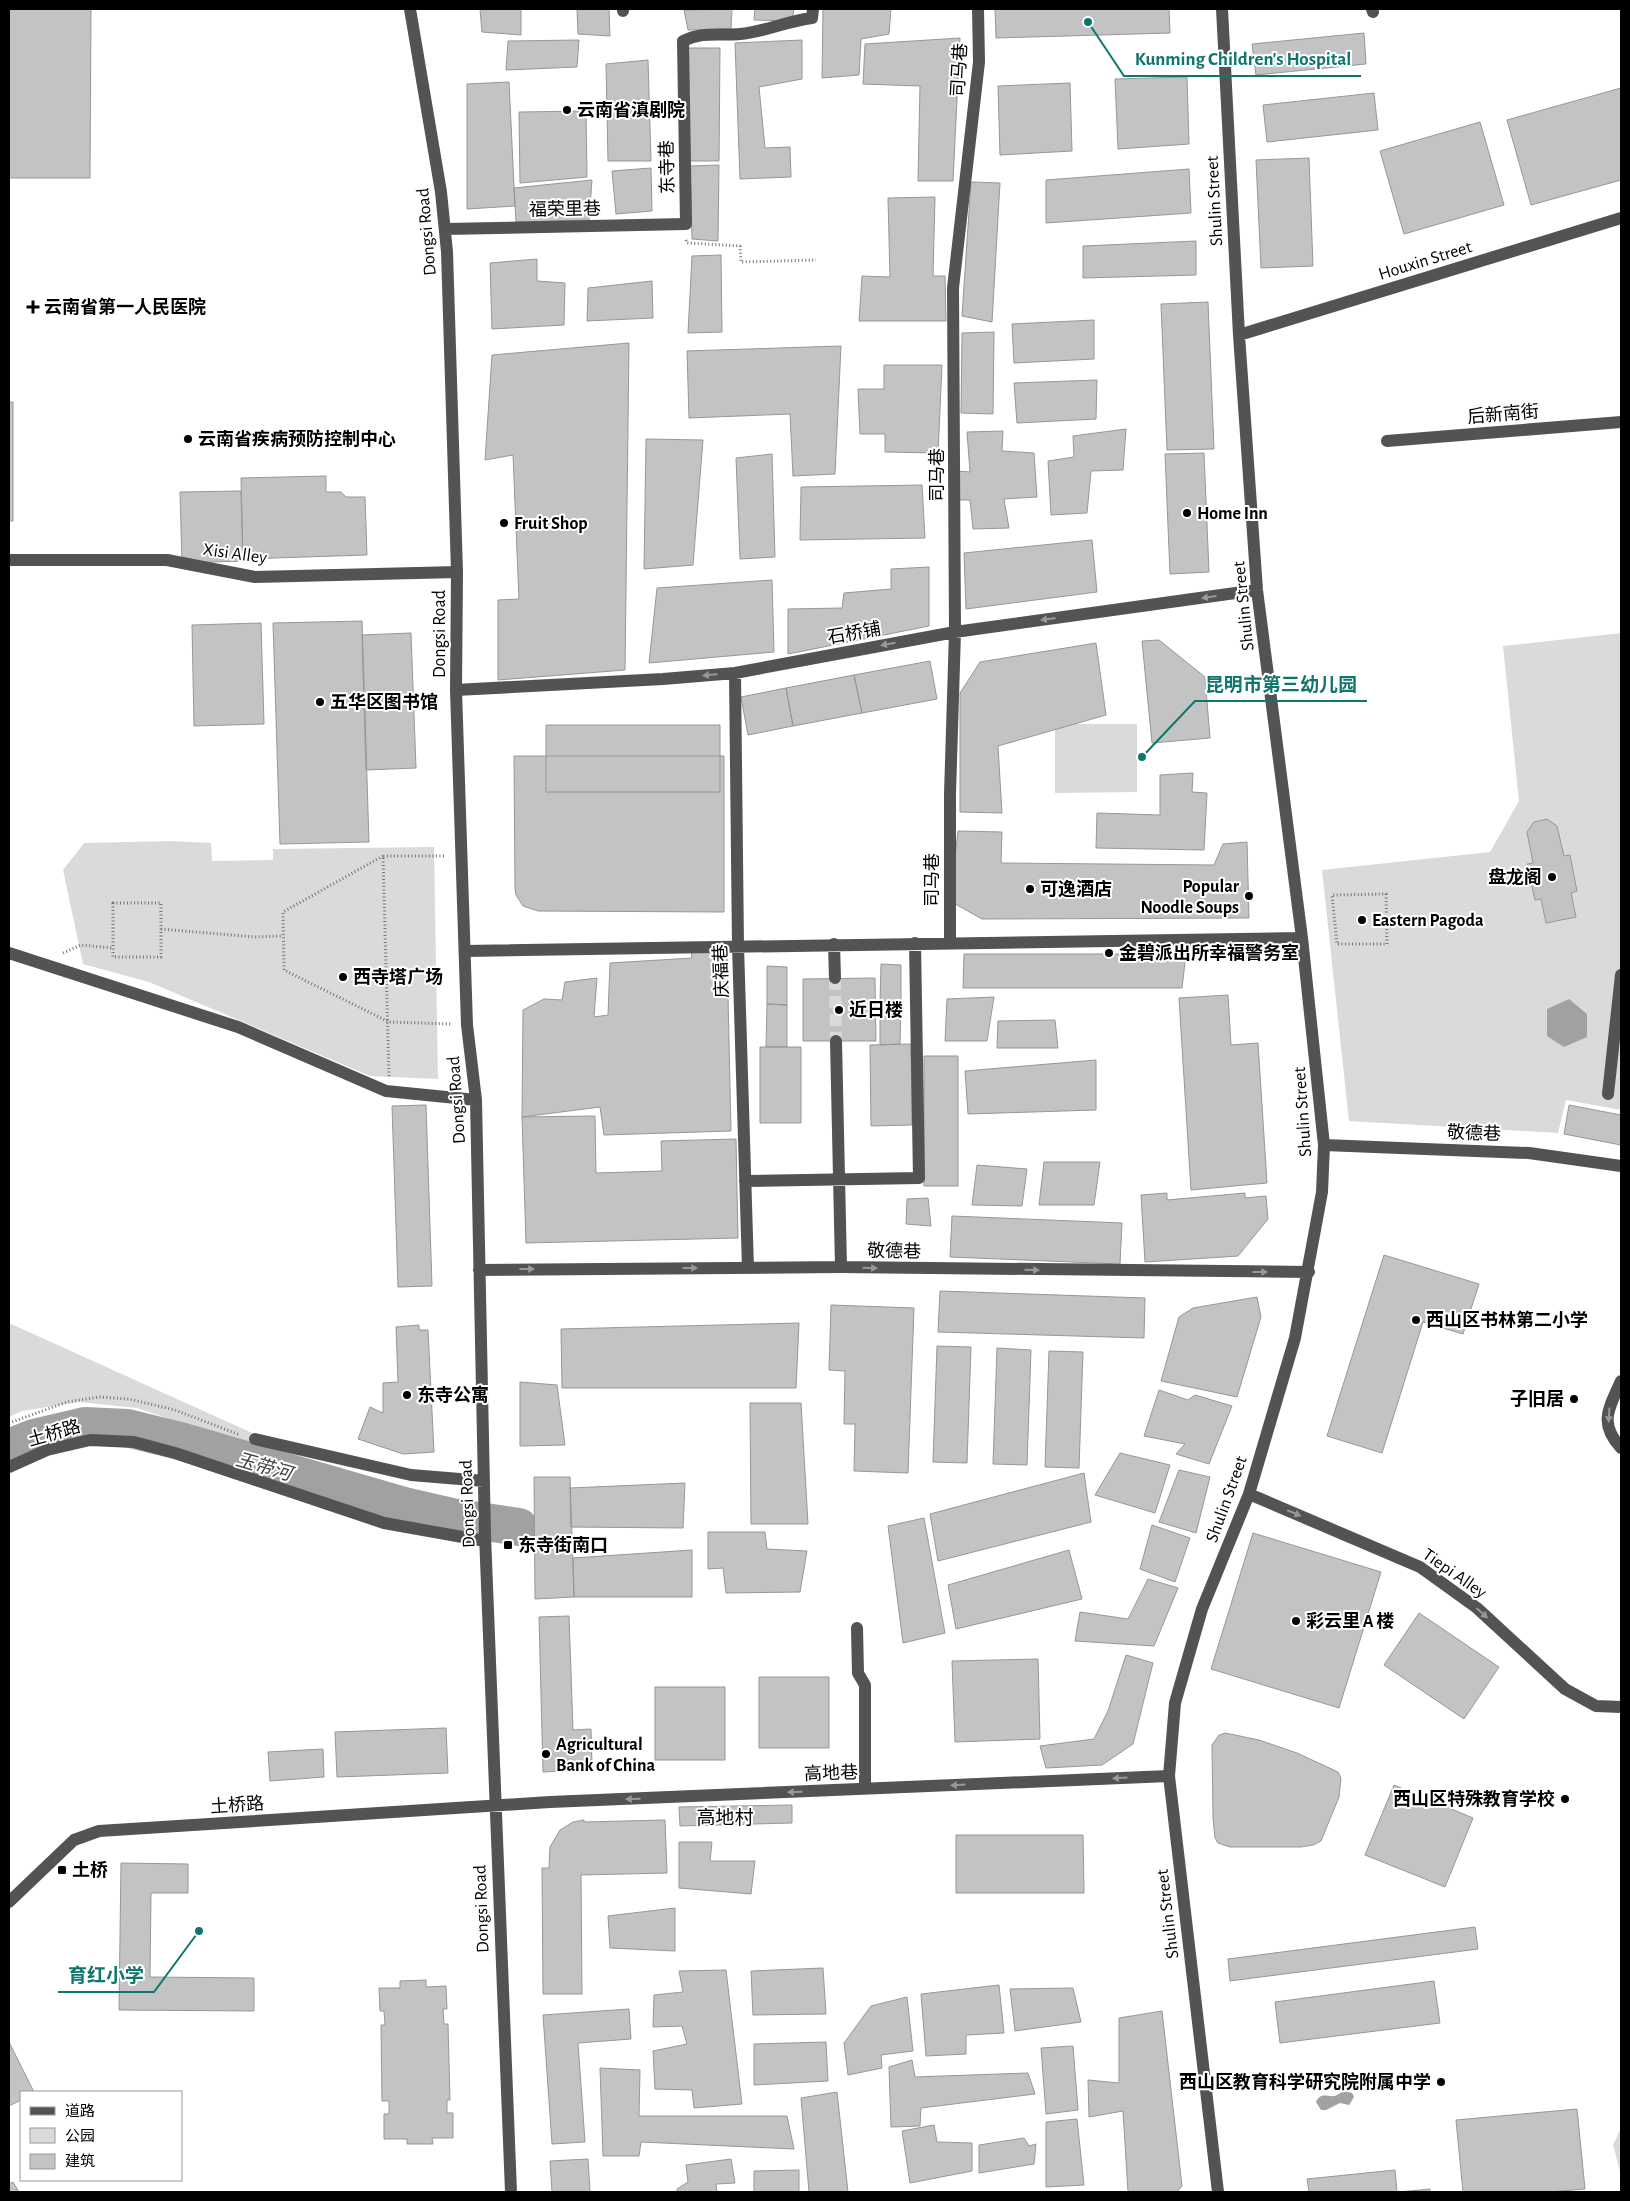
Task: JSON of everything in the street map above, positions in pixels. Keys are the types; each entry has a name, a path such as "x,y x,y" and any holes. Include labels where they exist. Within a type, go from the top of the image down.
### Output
{"street":[{"name":"Dongsi Road","path":"410,9 441,192 445,229 457,572 456,690 464,951 467,1025 476,1100 485,1538 494,1806 511,2192"},
{"name":"东寺巷","path":"686,224 683,41 696,34 741,34 792,20 812,18 813,9"},
{"name":"司马巷","path":"950,942 950,794 955,632 953,288 979,62 978,9"},
{"name":"Shulin Street","path":"1218,2192 1169,1776 1175,1703 1202,1609 1249,1494 1295,1338 1309,1272 1322,1192 1324,1145 1302,938 1257,590 1239,335 1222,9"},
{"name":"Houxin Street","path":"1239,335 1621,218"},
{"name":"福荣里巷","path":"445,229 686,224"},
{"name":"后新南街","path":"1387,441 1621,422"},
{"name":"Xisi Alley","path":"9,560 167,560 254,577 457,572"},
{"name":"石桥铺","path":"456,690 663,679 735,672 955,632 1257,590"},
{"name":"庆福巷","path":"735,672 738,946 748,1268"},
{"path":"464,951 1302,938"},
{"path":"745,1181 919,1178 915,943"},
{"path":"834,944 835,978"},
{"path":"9,953 238,1027 386,1091 476,1100"},
{"path":"1608,1094 1621,975"},
{"path":"836,1041 841,1267"},
{"name":"敬德巷","path":"1324,1145 1529,1153 1621,1166"},
{"name":"敬德巷","path":"478,1270 841,1267 1309,1272"},
{"path":"1621,1381 1607,1412 1610,1436 1621,1448"},
{"path":"255,1438 412,1475 484,1485"},
{"name":"土桥路","path":"9,1467 47,1450 90,1440 134,1442 176,1453 384,1523 485,1538"},
{"name":"Tiepi Alley","path":"1249,1494 1420,1567 1477,1608 1565,1689 1596,1706 1621,1707"},
{"path":"857,1628 858,1673 865,1685 865,1789"},
{"name":"高地巷","path":"494,1806 1169,1776"},
{"name":"土桥路","path":"9,1902 74,1840 99,1831 494,1806"}],"path":[{"path":"686,224 687,243 740,246 741,262 816,260"},
{"path":"461,857 383,856 283,912 284,970 389,1022 467,1025"},
{"path":"383,856 390,1067 386,1091"},
{"path":"1386,894 1387,944 1337,944 1332,895 1386,894"},
{"path":"112,903 160,903 160,929 161,957 113,957 112,903"},
{"path":"160,929 254,937 284,936"},
{"path":"42,963 81,945 113,948"},
{"path":"9,1423 67,1402 99,1397 129,1399 176,1410 234,1434 255,1438"}],"green space":[{"path":"1621,633 1621,1110 1566,1100 1558,1133 1349,1121 1322,870 1490,852 1519,801 1503,646"},
{"path":"1055,724 1137,724 1137,792 1055,793"},
{"path":"171,841 211,843 212,861 273,860 273,849 434,847 438,1079 370,1076 149,982 83,964 63,870 84,843"},
{"path":"9,1323 285,1448 281,1456 137,1408 79,1402 22,1411 9,1417"},
{"path":"1621,2128 1621,2175 1613,2145"}],"shaded area":[{"path":"1569,999 1587,1014 1587,1037 1564,1047 1547,1036 1547,1009"},
{"path":"1344,2091 1352,2093 1354,2097 1349,2105 1340,2103 1326,2110 1321,2110 1316,2102 1322,2096 1335,2096"}],"building":[{"path":"9,9 91,9 90,178 9,178"},
{"path":"480,9 521,9 521,35 482,32"},
{"path":"577,9 609,9 610,36 578,34"},
{"path":"732,9 731,29 688,30 684,10"},
{"path":"755,9 794,9 792,21 754,20"},
{"path":"823,9 891,9 889,34 861,39 859,75 822,78"},
{"path":"995,9 1169,9 1170,33 996,38"},
{"path":"1364,33 1366,64 1256,75 1252,44"},
{"path":"960,38 953,181 918,181 920,86 863,84 865,44"},
{"path":"579,40 577,67 506,70 508,41"},
{"path":"802,40 802,79 759,87 765,148 790,147 791,177 740,179 735,43"},
{"path":"688,48 720,48 719,161 690,161"},
{"path":"648,60 651,161 608,161 606,64"},
{"path":"1187,77 1189,144 1118,149 1115,79"},
{"path":"509,82 515,206 467,209 467,84"},
{"path":"1070,83 1072,151 1000,155 998,86"},
{"path":"1621,88 1621,180 1531,205 1507,120"},
{"path":"1374,93 1378,130 1267,142 1263,105"},
{"path":"586,111 587,177 520,183 519,112"},
{"path":"1480,122 1504,205 1404,234 1380,151"},
{"path":"1309,158 1313,266 1261,268 1256,160"},
{"path":"719,165 718,241 692,239 690,166"},
{"path":"651,168 652,211 616,214 612,171"},
{"path":"1189,169 1191,213 1046,223 1046,180"},
{"path":"592,180 589,220 516,222 514,188"},
{"path":"971,182 1000,183 992,322 962,316"},
{"path":"935,197 933,276 945,276 946,321 859,321 862,276 890,277 888,198"},
{"path":"1196,241 1196,275 1083,278 1083,246"},
{"path":"721,255 722,332 688,333 692,256"},
{"path":"537,259 537,281 565,283 564,325 492,329 490,263"},
{"path":"652,281 653,318 587,321 588,288"},
{"path":"1208,302 1214,449 1167,450 1161,304"},
{"path":"1094,320 1094,359 1014,363 1012,324"},
{"path":"994,332 993,414 961,413 962,333"},
{"path":"629,343 625,670 498,680 498,600 519,599 513,455 485,460 492,355"},
{"path":"841,346 835,474 793,476 790,414 689,418 687,351"},
{"path":"884,365 942,365 938,453 885,452 885,434 860,434 858,389 884,389"},
{"path":"1097,380 1096,419 1017,423 1014,383"},
{"path":"9,402 13,402 13,521 9,521"},
{"path":"1126,429 1123,470 1091,471 1087,513 1051,515 1048,461 1074,457 1073,436"},
{"path":"1003,431 1002,451 1034,453 1037,497 1004,499 1009,528 973,529 970,500 958,500 958,471 970,472 967,432"},
{"path":"646,439 703,440 693,565 644,569"},
{"name":"Home Inn","path":"1204,453 1209,572 1170,574 1165,454"},
{"path":"772,454 775,557 740,559 736,458"},
{"path":"326,476 326,492 341,492 346,497 365,497 367,555 243,559 241,478"},
{"path":"922,485 925,538 800,540 801,487"},
{"path":"241,491 243,561 182,563 180,492"},
{"path":"1092,540 1097,592 966,609 964,553"},
{"path":"929,567 929,626 788,654 788,609 842,608 844,593 891,589 891,569"},
{"path":"772,580 774,652 649,663 657,588"},
{"name":"五华区图书馆","path":"362,621 369,842 280,844 273,623"},
{"path":"261,623 264,724 194,726 192,625"},
{"path":"411,633 416,768 366,770 362,635"},
{"path":"1159,640 1205,677 1210,738 1152,743 1142,641"},
{"path":"1096,643 1106,715 998,746 1002,813 960,812 960,693 980,662"},
{"path":"930,661 937,699 862,713 854,675"},
{"path":"854,675 862,713 793,726 786,688"},
{"path":"786,688 793,726 748,735 741,697"},
{"path":"546,725 720,725 720,792 546,792"},
{"path":"514,756 724,756 724,912 538,911 523,906 516,895 515,888"},
{"path":"1193,773 1192,792 1207,793 1204,850 1096,848 1097,813 1160,815 1160,775"},
{"name":"盘龙阁","path":"1547,819 1557,826 1564,856 1570,855 1577,891 1571,893 1576,917 1546,923 1541,899 1535,900 1527,864 1533,863 1527,832 1534,822"},
{"path":"958,831 1002,832 1001,863 1214,865 1223,844 1247,842 1249,918 982,919 950,901"},
{"path":"691,951 727,951 731,1131 604,1135 600,1107 522,1117 523,1010 544,999 562,1000 565,982 597,978 594,1017 608,1015 610,963 692,958"},
{"path":"964,954 1186,954 1182,988 963,988"},
{"path":"881,964 901,965 901,1003 880,1002"},
{"path":"767,966 787,967 787,1005 767,1004"},
{"name":"近日楼","path":"875,978 876,1041 803,1041 803,979"},
{"path":"1228,995 1231,1045 1258,1043 1267,1183 1191,1190 1179,998"},
{"path":"994,997 987,1041 945,1041 947,999"},
{"path":"880,1002 901,1003 900,1044 880,1045"},
{"path":"767,1004 787,1005 787,1047 766,1047"},
{"path":"1055,1020 1058,1048 997,1048 998,1021"},
{"path":"911,1044 912,1125 871,1126 870,1045"},
{"path":"760,1047 801,1047 801,1123 760,1123"},
{"path":"924,1056 958,1056 958,1186 924,1186"},
{"path":"1096,1060 1096,1110 968,1114 965,1071"},
{"path":"426,1105 432,1286 398,1287 392,1106"},
{"path":"1569,1105 1621,1115 1621,1145 1564,1134"},
{"path":"595,1116 596,1173 662,1171 661,1141 736,1139 738,1238 526,1243 522,1117"},
{"path":"1044,1162 1100,1162 1094,1205 1039,1205"},
{"path":"977,1165 1027,1169 1022,1206 972,1205"},
{"path":"1167,1193 1167,1200 1245,1193 1245,1198 1266,1196 1268,1219 1238,1256 1145,1262 1141,1195"},
{"path":"928,1198 931,1226 906,1224 907,1199"},
{"path":"952,1216 1122,1223 1120,1264 950,1257"},
{"path":"1384,1255 1479,1284 1463,1334 1423,1322 1382,1453 1327,1436"},
{"path":"940,1291 1145,1298 1144,1338 938,1332"},
{"path":"1257,1297 1261,1317 1237,1397 1161,1381 1179,1317 1193,1308"},
{"path":"831,1305 914,1308 908,1473 854,1471 855,1424 844,1424 845,1371 829,1370"},
{"path":"799,1323 796,1388 562,1388 561,1329"},
{"name":"东寺公寓","path":"419,1325 419,1330 428,1330 434,1452 403,1454 358,1439 370,1407 383,1413 383,1383 398,1382 396,1327"},
{"path":"937,1346 971,1347 967,1463 933,1462"},
{"path":"997,1348 1031,1350 1027,1465 993,1464"},
{"path":"1049,1351 1083,1352 1079,1468 1045,1467"},
{"path":"520,1382 557,1385 565,1445 520,1446"},
{"path":"1159,1390 1188,1400 1195,1395 1232,1406 1209,1464 1176,1454 1185,1444 1144,1436"},
{"path":"750,1403 801,1403 808,1524 751,1524"},
{"path":"1120,1453 1170,1465 1155,1513 1095,1495"},
{"path":"1179,1470 1210,1477 1196,1533 1159,1522"},
{"path":"1084,1473 1091,1522 938,1561 930,1514"},
{"path":"534,1477 570,1477 574,1597 535,1599"},
{"path":"685,1483 683,1528 571,1527 570,1488"},
{"path":"924,1518 945,1633 903,1643 888,1526"},
{"path":"1152,1525 1190,1538 1175,1582 1140,1569"},
{"path":"708,1532 765,1532 767,1549 807,1551 800,1592 726,1593 723,1568 708,1569"},
{"name":"彩云里 A 楼","path":"1253,1533 1381,1572 1339,1708 1211,1669"},
{"path":"692,1550 692,1597 574,1597 573,1558"},
{"path":"1069,1550 1082,1599 956,1629 948,1585"},
{"path":"1148,1579 1178,1588 1154,1646 1075,1641 1080,1612 1128,1619"},
{"path":"1419,1613 1499,1667 1464,1719 1384,1665"},
{"path":"569,1616 573,1730 591,1729 592,1765 583,1765 583,1770 543,1772 539,1617"},
{"path":"1126,1655 1153,1663 1133,1744 1102,1765 1046,1768 1040,1746 1094,1739 1108,1711"},
{"path":"1038,1659 1040,1739 955,1742 952,1661"},
{"path":"759,1677 829,1677 829,1748 759,1748"},
{"path":"655,1687 725,1687 725,1760 655,1760"},
{"path":"446,1728 448,1773 337,1777 335,1732"},
{"path":"1225,1733 1259,1740 1297,1753 1338,1772 1341,1778 1339,1797 1321,1841 1313,1845 1301,1847 1230,1847 1218,1843 1215,1838 1213,1818 1212,1745 1219,1735"},
{"path":"323,1749 324,1777 270,1781 268,1752"},
{"path":"1394,1785 1473,1818 1445,1887 1365,1855"},
{"path":"792,1805 792,1823 680,1826 679,1807"},
{"path":"584,1820 584,1822 665,1820 667,1873 581,1875 582,1994 543,1994 542,1868 549,1868 550,1847 560,1830 573,1822"},
{"path":"956,1835 1083,1835 1084,1893 956,1893"},
{"path":"679,1842 712,1842 710,1861 755,1861 751,1894 679,1888"},
{"path":"121,1863 188,1864 188,1893 151,1893 150,1977 254,1978 254,2011 119,2010"},
{"path":"675,1908 675,1951 610,1948 608,1916"},
{"path":"1475,1927 1478,1949 1230,1981 1228,1959"},
{"path":"823,1968 826,2014 753,2015 751,1971"},
{"path":"726,1970 742,2104 694,2108 692,2090 655,2089 653,2051 687,2044 682,2026 653,2027 654,1995 683,1992 679,1971"},
{"path":"426,1980 426,1987 446,1986 447,2009 443,2009 444,2024 448,2024 450,2100 447,2100 447,2113 453,2113 453,2138 432,2138 433,2144 407,2144 407,2139 384,2139 384,2114 389,2114 389,2101 382,2101 381,2025 385,2025 384,2011 380,2011 379,1988 400,1988 400,1981"},
{"path":"1434,1981 1440,2023 1280,2043 1275,2002"},
{"path":"999,1985 1004,2033 966,2035 966,2054 926,2056 921,1994"},
{"path":"1073,1988 1081,2022 1015,2031 1010,1989"},
{"path":"907,1997 913,2051 881,2055 882,2068 848,2075 844,2043 871,2006"},
{"path":"629,2009 631,2039 578,2043 585,2142 552,2144 543,2015"},
{"path":"1162,2011 1182,2186 1177,2192 1128,2192 1123,2111 1089,2117 1088,2080 1119,2083 1119,2018"},
{"path":"9,2042 34,2091 20,2091 20,2100 9,2106"},
{"path":"826,2042 828,2081 754,2085 754,2044"},
{"path":"1073,2046 1078,2110 1046,2114 1041,2048"},
{"path":"912,2060 915,2077 1028,2073 1035,2094 921,2108 920,2126 891,2127 889,2067"},
{"path":"600,2068 640,2070 639,2116 787,2116 794,2149 641,2142 639,2156 603,2156"},
{"path":"837,2092 848,2192 809,2192 801,2098"},
{"path":"1577,2109 1585,2189 1549,2192 1463,2192 1456,2120"},
{"path":"1077,2119 1084,2185 1046,2187 1046,2122"},
{"path":"934,2125 937,2142 972,2143 972,2171 910,2183 902,2131"},
{"path":"1024,2138 1029,2146 1036,2144 1034,2164 979,2173 979,2145"},
{"path":"588,2159 590,2192 552,2192 550,2161"},
{"path":"731,2159 735,2183 716,2184 717,2192 677,2192 677,2189 688,2182 686,2165"},
{"path":"799,2170 799,2192 754,2192 754,2171"},
{"path":"1395,2170 1397,2192 1309,2192 1307,2179"},
{"path":"13,2182 19,2192 9,2192 9,2184"},
{"path":"1430,2189 1430,2192 1398,2192"}],"waterway":[{"name":"玉带河","path":"9,1448 34,1438 85,1426 127,1428 180,1441 404,1506 452,1517 519,1527"}],"tunnel":[{"path":"835,978 836,1041"}],"place":[{"name":"Kunming Children's Hospital","path":"1088,22"},
{"name":"云南省滇剧院","path":"567,110"},
{"name":"云南省第一人民医院","path":"33,307"},
{"name":"云南省疾病预防控制中心","path":"188,439"},
{"name":"Home Inn","path":"1187,513"},
{"name":"Fruit Shop","path":"504,523"},
{"name":"五华区图书馆","path":"320,702"},
{"name":"昆明市第三幼儿园","path":"1142,757"},
{"name":"盘龙阁","path":"1552,877"},
{"name":"可逸酒店","path":"1030,889"},
{"name":"Popular Noodle Soups","path":"1249,896"},
{"name":"Eastern Pagoda","path":"1362,920"},
{"name":"金碧派出所幸福警务室","path":"1109,953"},
{"name":"西寺塔广场","path":"343,977"},
{"name":"近日楼","path":"839,1010"},
{"name":"西山区书林第二小学","path":"1416,1320"},
{"name":"东寺公寓","path":"407,1395"},
{"name":"子旧居","path":"1574,1399"},
{"name":"东寺街南口","path":"508,1545"},
{"name":"彩云里 A 楼","path":"1296,1621"},
{"name":"Agricultural Bank of China","path":"546,1754"},
{"name":"西山区特殊教育学校","path":"1565,1799"},
{"name":"土桥","path":"62,1870"},
{"name":"育红小学","path":"199,1931"},
{"name":"西山区教育科学研究院附属中学","path":"1441,2082"}],"district":[{"name":"高地村","path":"725,1817"}]}
